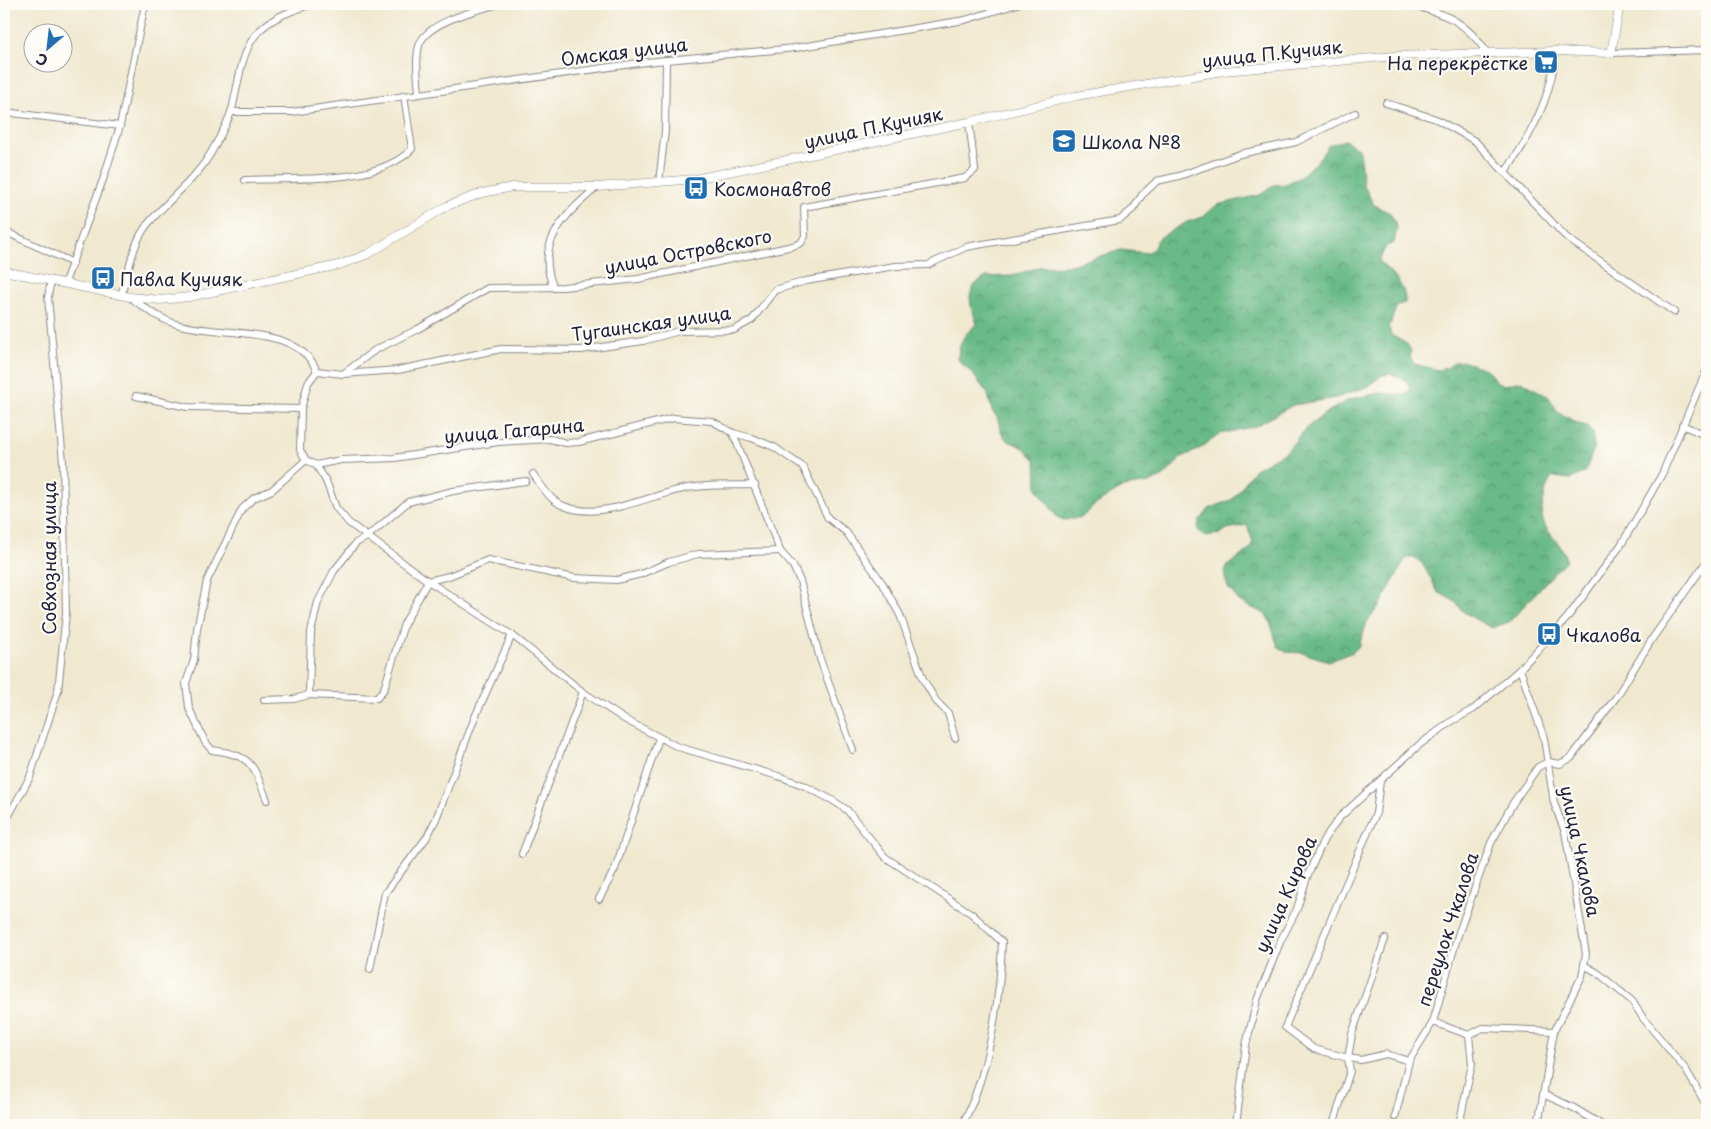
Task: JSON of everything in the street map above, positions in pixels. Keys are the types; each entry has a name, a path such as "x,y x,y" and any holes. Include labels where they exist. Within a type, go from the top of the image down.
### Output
{"street":[{"path":"65,282 120,126 145,4"},
{"path":"121,295 131,269 138,240 159,211 198,172 211,152 231,112 246,55 253,38 264,26 284,14 312,4"},
{"path":"419,93 417,60 419,44 437,25 462,14 500,4"},
{"name":"Омская улица","path":"231,112 292,112 404,95 666,61 795,48 965,20 1017,4"},
{"path":"1408,4 1450,16 1474,33 1488,54"},
{"path":"1611,53 1620,4"},
{"name":"улица П.Кучияк","path":"4,271 65,282 130,298 160,300 189,297 339,265 368,254 447,206 482,193 513,188 597,187 696,179 969,122 1076,96 1223,72 1396,56 1555,51 1611,53 1707,50"},
{"path":"1506,171 1517,155 1544,105 1554,73 1555,51"},
{"path":"658,182 665,131 666,61"},
{"path":"245,180 334,178 385,166 412,149 404,95"},
{"path":"1386,104 1436,119 1476,141 1567,238 1674,312"},
{"path":"4,112 120,126"},
{"name":"Тугаинская улица","path":"317,371 343,374 398,370 501,349 581,350 643,342 679,331 734,330 752,320 775,290 839,273 928,264 966,247 1120,220 1133,209 1142,195 1157,181 1179,176 1240,154 1296,142 1355,113"},
{"name":"улица Островского","path":"343,374 375,350 418,329 488,288 554,288 638,279 793,246 801,243 805,236 804,207 965,178 975,170 969,122"},
{"path":"554,288 548,274 550,245 557,226 571,210 597,187"},
{"path":"4,231 72,263"},
{"name":"Совхозная улица","path":"4,824 30,777 58,691 66,613 63,462 48,297 51,280"},
{"path":"130,298 174,324 269,337 300,348 313,361 317,371 308,384 301,409 300,450 306,460 316,465 326,481 336,508 349,524 428,581 512,635 583,692 659,738 709,757 778,776 832,800 847,810 885,857 972,914 1002,942 1001,963 982,1073 962,1125"},
{"name":"улица Кирова","path":"1236,1125 1246,1045 1257,1000 1268,971 1297,909 1307,877 1324,840 1340,817 1419,745 1452,720 1474,708 1520,670 1567,618 1621,546 1662,474 1707,369"},
{"path":"136,396 187,407 301,409"},
{"name":"улица Гагарина","path":"316,465 341,460 394,458 498,442 550,439 579,442 673,418 712,421 733,433 774,447 802,467 828,518 846,532 883,584 896,607 916,655 923,679 936,701 948,713 955,738"},
{"path":"1682,425 1707,436"},
{"path":"733,433 780,551 793,566 800,581 803,600 820,659 853,750"},
{"path":"267,800 254,767 248,760 226,752 212,750 205,742 189,708 186,683 194,660 197,629 207,580 230,530 242,509 272,490 306,460"},
{"path":"533,474 544,491 562,506 583,511 629,504 683,489 755,485"},
{"path":"309,695 311,632 318,602 334,571 356,543 368,537 408,502 454,491 526,481"},
{"path":"264,700 294,699 309,695 378,698 384,689 404,624 428,581 449,576 488,560 574,578 617,580 641,574 669,562 698,554 780,551"},
{"path":"1548,762 1560,764 1571,758 1630,677 1652,639 1707,561"},
{"path":"370,969 385,893 426,837 436,819 475,717 512,635"},
{"name":"улица Чкалова","path":"1520,670 1544,738 1554,803 1565,832 1586,954 1582,976 1554,1031 1538,1125"},
{"path":"522,854 583,692"},
{"path":"599,899 615,869 659,738"},
{"name":"переулок Чкалова","path":"1394,1117 1409,1061 1433,1022 1458,935 1472,900 1482,864 1513,803 1538,767 1548,762"},
{"path":"1380,781 1376,812 1285,1027 1314,1049 1361,1060 1386,1054 1409,1061"},
{"path":"1334,1125 1350,1070 1348,1058 1352,1034 1385,939"},
{"path":"1584,965 1604,978 1632,1001 1642,1018 1686,1070 1707,1106"},
{"path":"1433,1022 1469,1035 1483,1028 1554,1031"},
{"path":"1458,1125 1472,1064 1469,1035"},
{"path":"1543,1094 1574,1108 1602,1125"}],"green space":[{"path":"1345,140 1359,149 1363,184 1374,205 1390,213 1397,228 1394,243 1386,246 1379,261 1397,280 1403,290 1405,303 1397,305 1389,327 1391,335 1405,343 1411,350 1410,357 1414,364 1438,370 1447,368 1454,362 1462,361 1486,369 1497,382 1504,385 1521,381 1549,397 1558,412 1579,424 1587,426 1593,432 1594,448 1585,472 1571,479 1553,477 1548,484 1542,510 1543,519 1545,526 1563,551 1566,560 1509,622 1491,628 1465,613 1454,601 1438,592 1422,563 1414,558 1406,558 1382,602 1367,622 1359,646 1353,652 1329,661 1303,653 1286,652 1278,647 1270,621 1265,614 1240,602 1228,588 1224,574 1227,566 1249,550 1253,542 1247,525 1227,529 1220,534 1204,536 1198,530 1199,522 1209,509 1233,499 1255,469 1287,451 1303,431 1324,414 1355,398 1381,393 1406,395 1411,389 1407,381 1391,374 1382,375 1369,386 1336,398 1293,405 1256,426 1220,434 1198,450 1182,457 1164,476 1149,483 1123,487 1095,505 1082,517 1064,520 1057,517 1037,488 1036,461 1024,448 1007,440 1002,434 997,417 992,411 988,394 972,373 958,360 959,349 963,339 977,324 970,297 973,286 986,277 1012,276 1039,267 1067,266 1121,250 1147,253 1154,248 1157,240 1164,235 1187,222 1203,217 1217,205 1260,195 1274,185 1283,185 1299,178 1318,160 1329,145"}],"place":[{"name":"На перекрёстке","path":"1546,62"},
{"name":"Школа №8","path":"1064,141"},
{"name":"Космонавтов","path":"696,188"},
{"name":"Павла Кучияк","path":"103,278"},
{"name":"Чкалова","path":"1549,634"}]}
